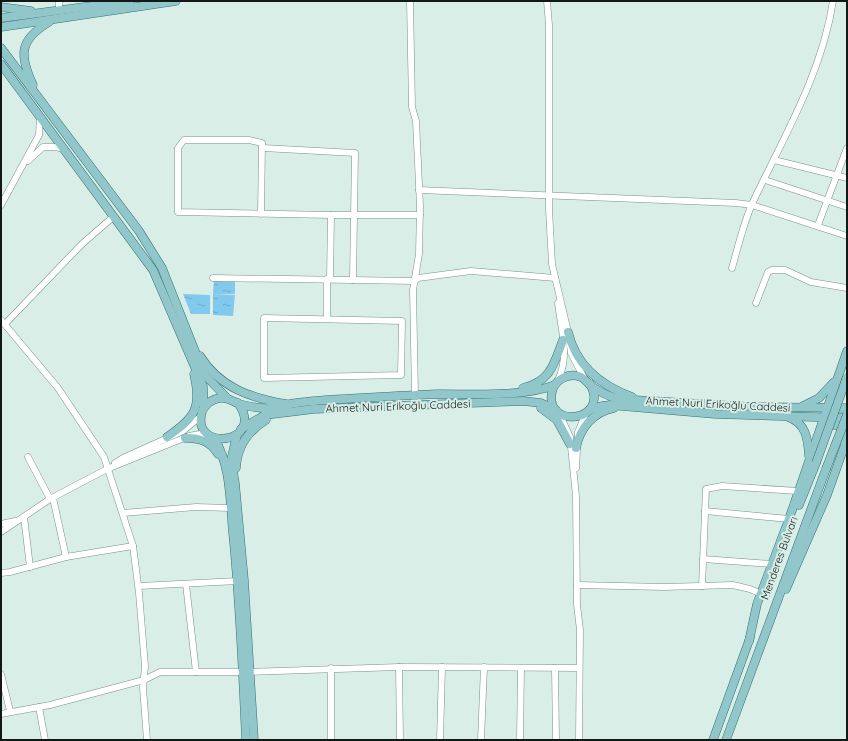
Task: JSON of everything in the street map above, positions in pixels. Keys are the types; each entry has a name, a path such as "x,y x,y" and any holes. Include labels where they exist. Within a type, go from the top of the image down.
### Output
{"main road":[{"path":"1,18 130,1"},
{"path":"1,27 176,1"},
{"path":"1,7 47,12"},
{"path":"39,99 25,66 23,50 30,36 52,20"},
{"path":"1,48 139,231 162,268 204,374 226,397 238,403 244,416 231,460 235,483 246,672 246,740"},
{"path":"1,64 153,270 203,386 202,425 221,451 225,465 231,508 246,672 254,740"},
{"path":"568,332 576,353 596,378 607,386 640,400"},
{"path":"504,393 528,387 546,377 554,366 563,340"},
{"path":"193,343 210,369 227,384 252,397 289,404"},
{"path":"713,740 749,641 764,595 772,564 798,491 813,462 825,413 847,351"},
{"path":"167,437 191,418 196,407 198,390 191,361"},
{"path":"841,367 842,373 847,380"},
{"path":"573,375 587,382 594,398 587,412 576,418 564,416 558,412 551,398 556,383 562,378 573,375"},
{"path":"798,408 819,398 838,376"},
{"name":"Menderes Bulvarı","path":"764,595 813,462 847,377"},
{"name":"Ahmet Nuri Erikoğlu Caddesi","path":"587,382 612,397 640,400 798,408 825,413"},
{"name":"Ahmet Nuri Erikoğlu Caddesi","path":"238,403 265,409 315,401 415,395 504,393 541,389 556,383"},
{"path":"203,412 211,400 226,397"},
{"path":"523,401 545,410 553,416 564,429 573,446"},
{"name":"Ahmet Nuri Erikoğlu Caddesi","path":"239,432 260,417 281,413 322,409 523,401 541,403 558,412"},
{"name":"Ahmet Nuri Erikoğlu Caddesi","path":"587,412 602,406 624,406 715,414 786,416 825,413"},
{"path":"573,446 579,434 589,421 606,410 624,406"},
{"path":"825,413 847,408"},
{"path":"235,483 237,457 242,443 258,424 281,413"},
{"path":"825,413 847,418"},
{"name":"Menderes Bulvarı","path":"726,740 847,415"},
{"path":"786,416 797,421 805,431 813,462"},
{"path":"776,603 786,589 798,565 827,495 846,443 847,438 845,433 837,425 831,425 819,433"},
{"path":"212,437 224,440 239,432"},
{"path":"185,438 197,438 208,442 216,450 225,465"}],"street":[{"path":"59,1 59,11"},
{"path":"410,1 412,107 416,121 420,215 419,254 415,281 415,395"},
{"path":"547,1 549,25 549,195 552,264 568,332 571,353 587,382"},
{"path":"732,268 752,205 792,122 819,58 829,25 833,1"},
{"path":"1,205 22,169 39,135 40,116"},
{"path":"261,214 262,144 250,140 184,140 178,148 178,212 261,214 331,215 420,215"},
{"path":"22,169 43,147 65,149"},
{"path":"263,148 355,153 354,280"},
{"path":"818,225 826,200 847,148"},
{"path":"774,160 837,174 847,178"},
{"path":"765,180 847,207"},
{"path":"419,190 709,201 752,205 818,225 847,236"},
{"path":"327,319 331,215"},
{"path":"113,217 82,244 3,322 58,388 104,457 133,546 139,586 145,666 143,688 147,740"},
{"path":"756,303 768,272 772,270 785,270 811,282 847,288"},
{"path":"213,278 415,281 418,278 471,271 555,278"},
{"path":"555,278 563,340 564,363 556,383"},
{"path":"402,321 401,375 264,378 264,318 414,321"},
{"path":"1,532 52,499 107,469 123,458 167,437 188,429 203,412"},
{"path":"558,412 569,433 573,446 580,668 579,740"},
{"path":"573,446 587,412"},
{"path":"107,469 197,434 212,437"},
{"path":"28,457 52,499 66,558"},
{"path":"702,586 706,488 722,486 798,491"},
{"path":"123,513 196,507 231,508"},
{"path":"705,511 789,519"},
{"path":"1,524 21,519"},
{"path":"21,519 30,567"},
{"path":"1,573 66,558 133,546"},
{"path":"703,559 772,564"},
{"path":"139,586 238,581"},
{"path":"186,584 196,672"},
{"path":"577,585 733,585 750,589 764,595"},
{"path":"1,714 144,680 160,672 246,672 331,668 399,667 580,668"},
{"path":"399,667 400,740"},
{"path":"440,740 442,667"},
{"path":"331,668 331,740"},
{"path":"481,740 484,668"},
{"path":"520,740 521,668"},
{"path":"555,668 556,740"},
{"path":"1,674 10,711"},
{"path":"39,706 44,740"}],"water":[{"path":"214,280 235,281 235,294 213,294"},
{"path":"183,294 210,295 210,314 191,314"},
{"path":"213,294 235,295 233,316 213,315"}]}
